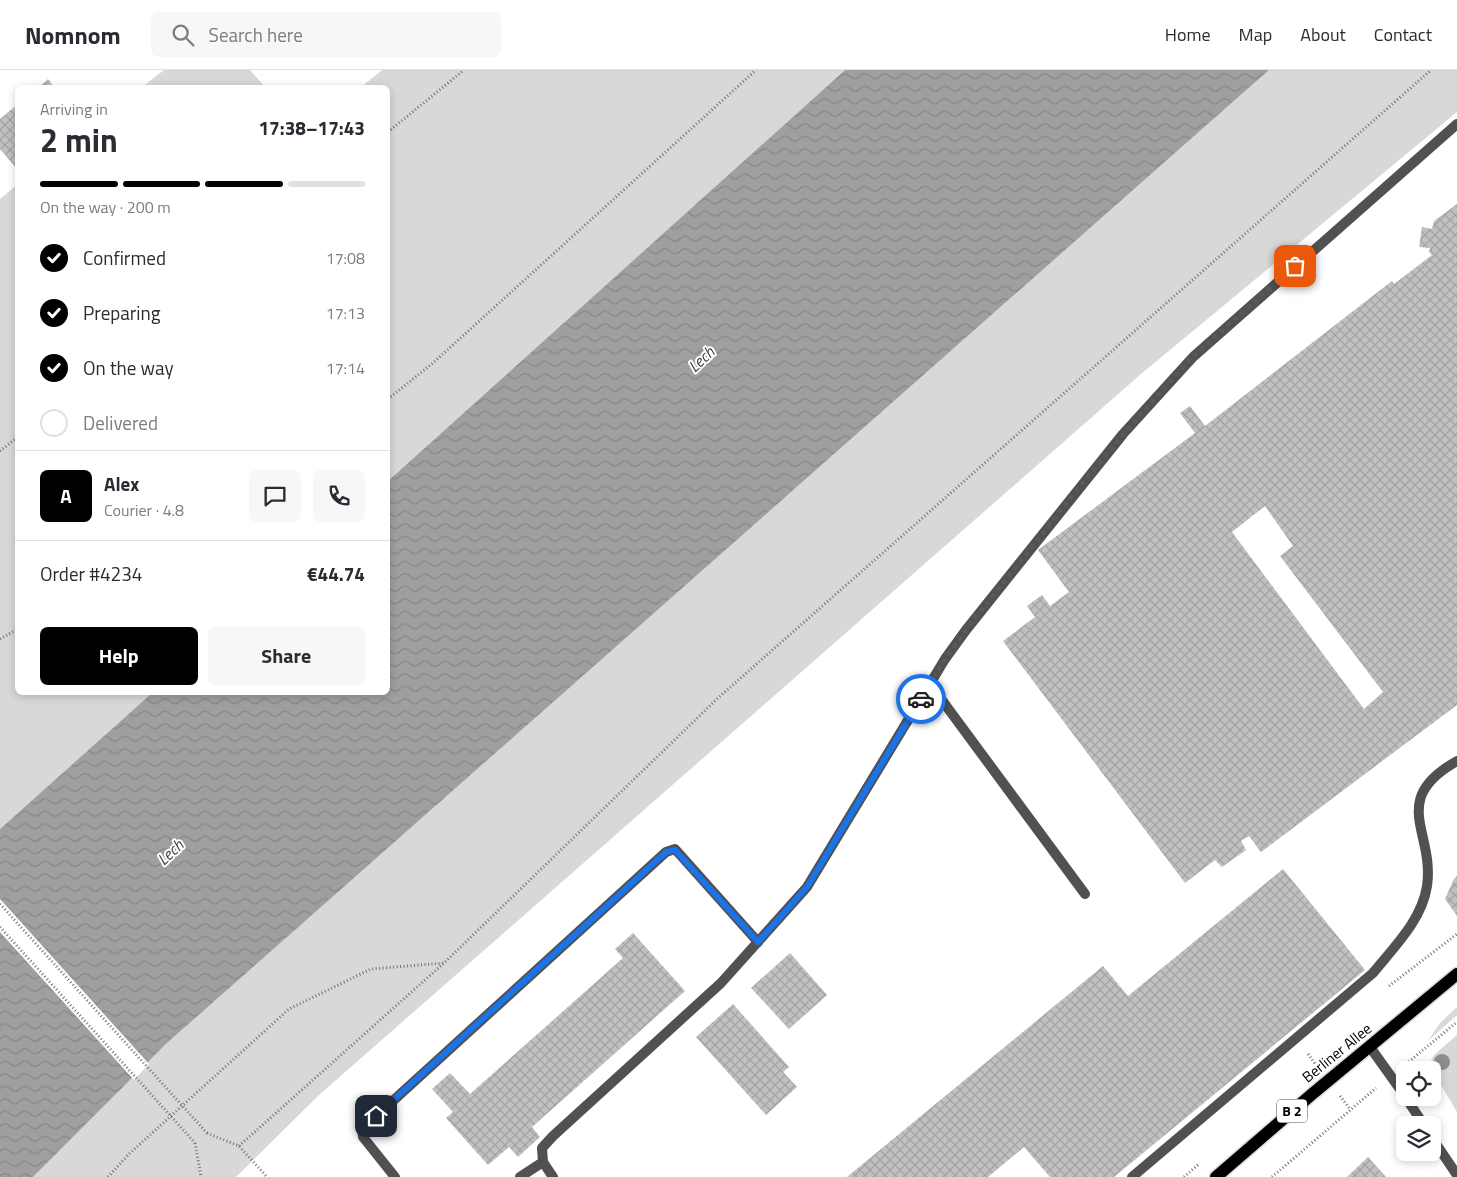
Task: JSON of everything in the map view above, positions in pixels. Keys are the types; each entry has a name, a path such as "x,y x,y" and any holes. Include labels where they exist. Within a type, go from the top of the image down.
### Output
{"main road":[{"name":"Berliner Allee","path":"1216,1177 1457,974"}],"street":[{"path":"554,1177 542,1162 542,1148 721,983 807,887 945,659 966,630 1123,434 1192,357 1457,124"},
{"path":"930,684 1084,894"},
{"path":"1132,1177 1373,973 1399,942 1415,920 1427,888 1429,868 1418,814 1422,793 1433,777 1457,761"},
{"path":"395,1177 363,1137 362,1129 666,852 675,850 758,942"},
{"path":"1370,1047 1396,1083"},
{"path":"1441,1151 1457,1175"},
{"path":"520,1177 542,1162"}],"path":[{"path":"390,130 464,70"},
{"path":"390,397 433,363 756,70"},
{"path":"239,1146 444,963 718,698 1431,70"},
{"path":"0,451 15,439"},
{"path":"0,639 15,631"},
{"path":"0,904 207,1133 239,1146 267,1177"},
{"path":"0,927 195,1143 200,1177"},
{"path":"108,1177 129,1154 289,1009 371,969 444,963"},
{"path":"1272,1177 1350,1109 1457,1022"}],"shaded area":[{"path":"164,70 250,70 263,85 145,85"},
{"path":"382,70 845,70 390,479 390,85 364,85"},
{"path":"1269,70 1457,70 1457,112 1141,374 319,1095 236,1177 33,1177 167,1043"},
{"path":"15,187 15,695 150,695 0,829 0,199"},
{"path":"1457,1007 1457,1015 1428,1041 1440,1023"},
{"path":"1457,1035 1457,1112 1441,1085 1441,1061 1431,1061 1434,1055"}],"water":[{"name":"Lech","path":"845,70 1269,70 167,1043 33,1177 0,1177 0,829 150,695 390,695 390,479"}],"pier":[{"path":"0,899 149,1064 134,1080 0,932"}],"building":[{"path":"48,79 53,85 41,85"},
{"path":"15,106 15,166 0,149 0,119"},
{"path":"1457,204 1457,705 1261,852 1249,836 1241,841 1246,850 1222,867 1215,860 1185,883 1003,641 1035,617 1027,606 1042,595 1050,606 1069,592 1038,550 1195,433 1180,413 1190,406 1205,426 1392,281 1394,284 1432,255 1429,252 1430,248 1419,247 1422,227 1432,229 1434,221","holes":["1265,506 1293,546 1280,556 1383,692 1364,709 1232,532"]},
{"path":"1283,869 1365,970 1114,1177 1050,1177 1024,1147 988,1177 847,1177 1103,966 1128,996"},
{"path":"1457,876 1457,916 1445,899"},
{"path":"633,933 685,991 532,1127 540,1137 518,1157 509,1147 488,1165 446,1118 453,1112 432,1089 450,1073 470,1094 623,958 615,949"},
{"path":"790,953 827,995 789,1029 751,988"},
{"path":"733,1004 789,1067 783,1072 797,1087 766,1115 696,1037"},
{"path":"1368,1157 1386,1177 1347,1177"}],"way so far":[{"path":"921,699 945,659 966,630 1123,434 1192,357 1295,266"}],"route":[{"path":"376,1116 666,852 675,850 758,942 807,887 921,699"}]}
